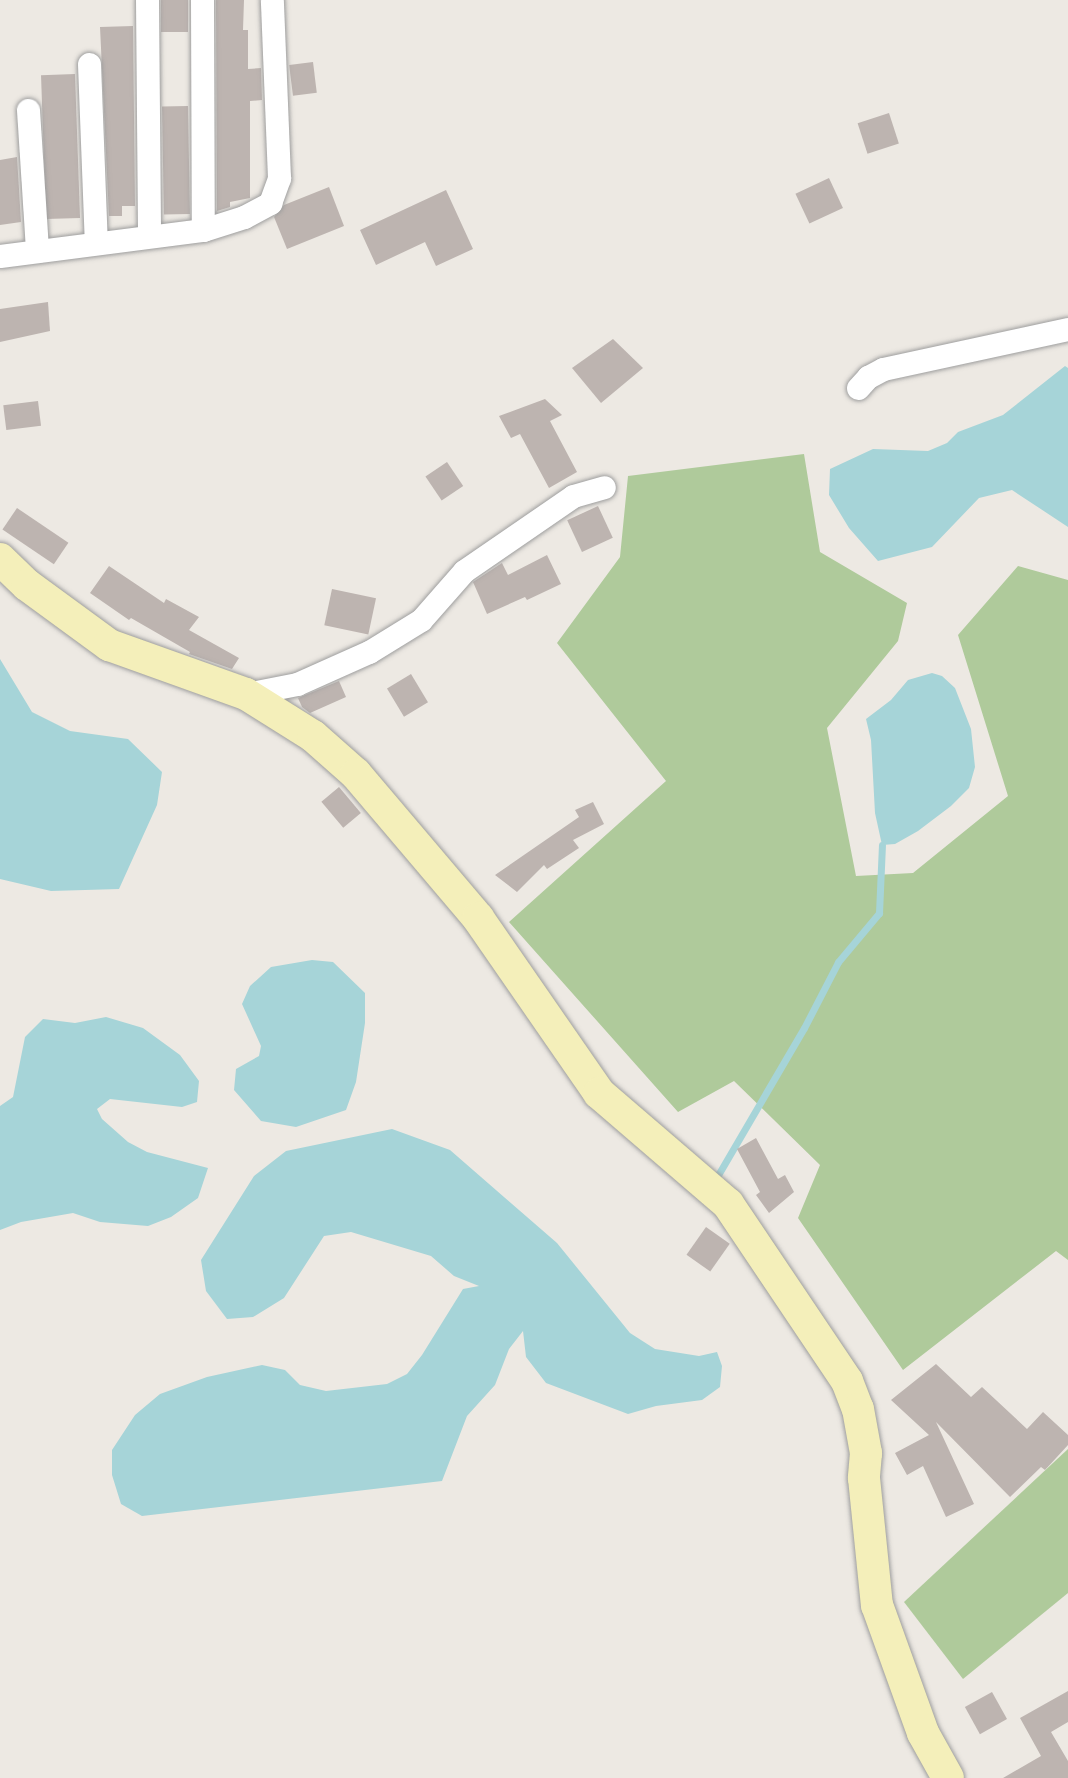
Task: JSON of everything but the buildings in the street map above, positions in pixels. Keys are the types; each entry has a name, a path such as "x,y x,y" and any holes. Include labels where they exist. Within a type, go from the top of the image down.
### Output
{"main road":[{"path":"0,559 27,585 109,645 246,694 313,736 356,774 478,918 599,1093 728,1204 846,1381 858,1409 866,1453 864,1478 877,1605 923,1733 948,1778"}],"street":[{"path":"147,0 149,236"},
{"path":"202,0 203,230"},
{"path":"0,256 203,230 244,217 270,204 279,178 272,0"},
{"path":"89,64 96,243"},
{"path":"28,110 37,251"},
{"path":"858,388 868,377 883,369 1068,329"},
{"path":"246,694 297,684 369,652 421,620 464,571 573,496 604,487"}],"green space":[{"path":"804,454 820,552 907,603 898,641 827,728 856,876 913,873 1008,796 958,635 1018,566 1068,580 1068,1260 1056,1251 903,1370 798,1218 820,1165 734,1081 678,1112 509,922 666,781 557,643 620,557 628,476"},
{"path":"1068,1449 1068,1593 963,1679 904,1602"}],"water":[{"path":"1065,366 1068,368 1068,527 1012,490 979,498 932,547 878,561 849,528 829,495 830,469 873,449 928,451 947,443 958,432 1003,415"},
{"path":"0,659 32,712 70,731 128,739 162,772 157,805 119,889 51,891 0,879"},
{"path":"932,673 942,676 955,688 971,729 975,767 969,788 951,806 918,831 895,844 882,845 875,813 871,740 866,719 891,700 908,680"},
{"path":"312,960 333,962 365,993 365,1023 356,1082 346,1110 296,1127 261,1121 234,1090 236,1069 259,1056 261,1046 242,1004 250,986 271,967"},
{"path":"106,1017 143,1028 180,1055 199,1081 197,1102 182,1107 110,1099 97,1109 102,1119 128,1142 147,1152 208,1168 198,1198 171,1217 148,1226 100,1222 73,1213 21,1222 0,1230 0,1106 13,1097 25,1037 43,1019 75,1023"},
{"path":"392,1129 450,1150 557,1243 630,1333 655,1349 699,1356 717,1352 722,1366 720,1387 702,1400 656,1406 628,1414 546,1383 526,1357 523,1331 509,1349 495,1385 467,1416 442,1481 142,1516 121,1504 112,1475 112,1450 135,1415 160,1394 207,1377 262,1365 285,1370 300,1385 326,1391 387,1384 407,1374 463,1289 479,1286 454,1276 431,1256 351,1232 324,1236 284,1298 253,1317 227,1319 206,1291 201,1260 254,1176 286,1151"}],"waterway":[{"path":"718,1175 804,1028 838,962 879,913 882,845"}]}
